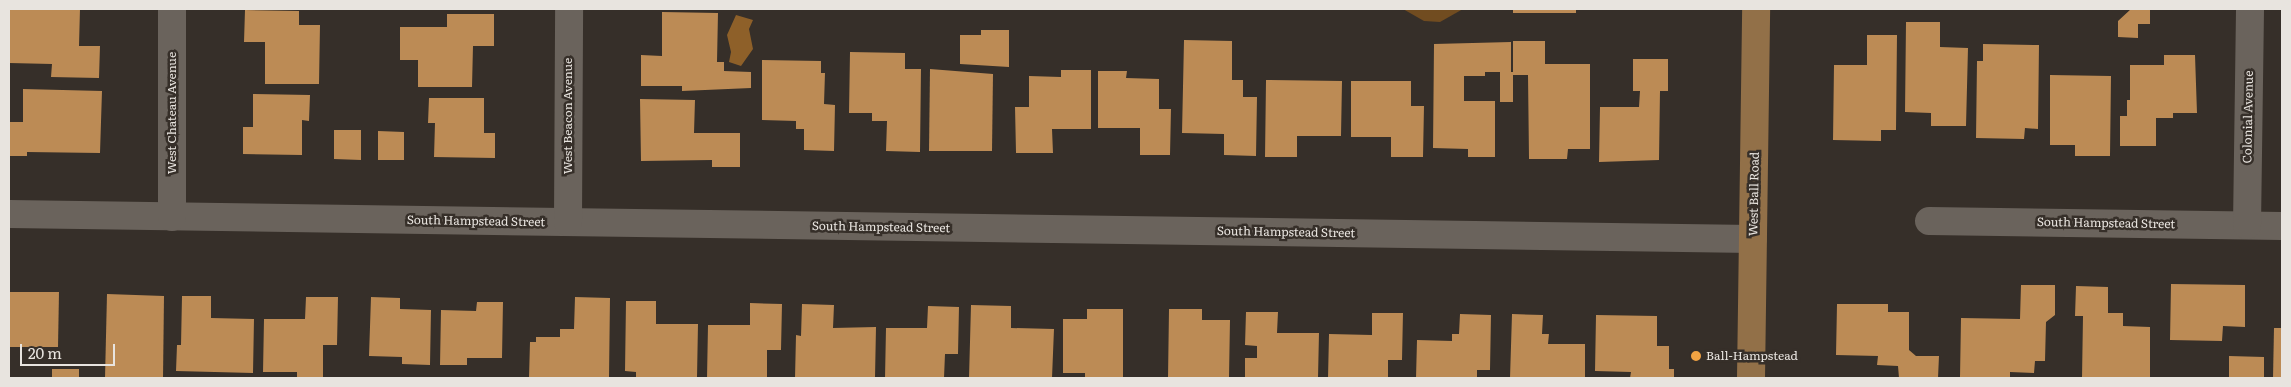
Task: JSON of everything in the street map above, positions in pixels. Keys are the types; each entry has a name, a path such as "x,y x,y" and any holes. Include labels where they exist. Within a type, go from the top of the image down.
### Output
{"main road":[{"name":"West Ball Road","path":"1751,378 1756,9"}],"street":[{"name":"West Chateau Avenue","path":"172,9 172,217"},
{"name":"West Beacon Avenue","path":"568,9 568,222"},
{"name":"Colonial Avenue","path":"2248,225 2250,9"},
{"name":"South Hampstead Street","path":"9,214 1753,239"},
{"name":"South Hampstead Street","path":"1929,221 2282,226"}],"shaded area":[{"path":"1403,9 1463,9 1440,22 1424,21"},
{"path":"736,15 753,20 749,29 753,49 741,66 729,62 731,52 727,35"}],"building":[{"path":"9,9 80,9 79,46 100,46 99,78 51,77 52,64 9,63"},
{"path":"1513,9 1576,9 1576,13 1513,13"},
{"path":"2131,9 2150,9 2150,24 2138,24 2138,38 2118,37 2118,21"},
{"path":"245,10 299,11 299,25 320,25 319,84 265,84 265,42 244,42"},
{"path":"662,12 718,13 717,62 724,62 724,71 751,72 751,88 682,91 682,86 641,86 641,55 662,56"},
{"path":"447,14 494,14 494,46 473,46 472,87 418,87 418,60 400,60 400,27 447,27"},
{"path":"1906,22 1940,22 1940,47 1968,48 1966,126 1931,126 1931,113 1905,112"},
{"path":"981,30 1009,30 1009,67 960,64 960,35 981,35"},
{"path":"1867,35 1897,35 1896,130 1881,130 1881,141 1833,140 1834,65 1867,65"},
{"path":"1184,40 1232,41 1232,80 1243,80 1243,97 1257,97 1256,156 1224,155 1224,134 1182,133"},
{"path":"1513,41 1545,41 1545,64 1590,64 1590,149 1568,149 1567,159 1529,159 1528,75 1513,75 1513,102 1500,102 1500,72 1485,72 1485,76 1464,76 1464,101 1495,101 1495,157 1468,157 1468,149 1433,148 1434,44 1511,42 1511,72 1513,72"},
{"path":"1983,44 2039,45 2038,129 2025,128 2024,139 1976,138 1977,61 1983,61"},
{"path":"850,52 905,53 905,69 921,69 920,152 886,151 887,121 872,121 872,113 849,113"},
{"path":"2164,55 2195,55 2197,113 2173,113 2173,118 2156,118 2156,146 2120,146 2120,116 2127,116 2127,100 2130,100 2130,65 2164,65"},
{"path":"1633,59 1668,59 1668,91 1660,91 1659,160 1599,162 1600,107 1639,107 1640,91 1633,91"},
{"path":"762,60 821,61 821,73 825,73 824,104 835,105 834,151 804,150 804,129 796,129 796,121 762,120"},
{"path":"930,69 993,74 992,151 929,151"},
{"path":"1061,70 1091,70 1091,129 1052,129 1053,153 1016,153 1015,107 1029,107 1029,76 1061,77"},
{"path":"1098,71 1127,71 1126,78 1159,79 1159,109 1171,109 1170,155 1140,155 1140,128 1098,128"},
{"path":"2050,75 2111,76 2110,156 2075,156 2075,145 2050,145"},
{"path":"1266,80 1342,81 1341,136 1297,136 1297,157 1265,157"},
{"path":"1351,81 1411,81 1411,106 1424,106 1423,157 1391,157 1391,137 1351,137"},
{"path":"23,89 102,91 100,153 27,152 27,156 9,156 9,122 23,122"},
{"path":"253,94 310,95 309,121 302,120 302,155 243,154 243,127 253,127"},
{"path":"429,98 484,98 484,133 495,133 495,158 434,157 435,123 428,123"},
{"path":"640,99 695,100 694,133 740,133 740,167 712,167 712,160 641,161"},
{"path":"334,130 361,130 361,160 334,159"},
{"path":"378,131 404,132 404,160 378,160"},
{"path":"2171,284 2245,285 2245,327 2223,326 2222,341 2170,340"},
{"path":"2021,285 2055,285 2055,315 2046,322 2045,361 2035,361 2034,373 2010,372 2010,378 1960,377 1961,318 2020,319"},
{"path":"2076,286 2108,287 2108,313 2123,313 2123,326 2150,327 2150,378 2082,378 2083,316 2075,316"},
{"path":"9,292 59,292 58,347 9,347"},
{"path":"107,294 164,296 163,378 105,378"},
{"path":"182,296 211,296 211,318 254,319 253,373 176,371 177,345 181,345"},
{"path":"306,297 338,297 337,345 323,345 323,378 297,378 297,372 263,372 264,319 305,319"},
{"path":"371,297 400,298 400,309 431,310 430,365 402,364 402,357 369,356"},
{"path":"575,297 610,298 609,378 529,378 530,342 536,342 536,337 560,337 560,329 574,329"},
{"path":"626,301 656,301 656,324 698,324 697,378 636,378 636,372 625,371"},
{"path":"477,302 503,302 502,358 467,358 467,365 440,365 441,310 476,311"},
{"path":"750,303 782,304 781,350 767,350 767,378 707,378 708,325 750,325"},
{"path":"802,304 834,305 833,328 876,327 875,378 795,378 796,335 801,336"},
{"path":"1837,304 1888,304 1888,312 1909,312 1909,350 1916,356 1939,356 1938,378 1899,378 1898,366 1877,365 1878,356 1836,355"},
{"path":"971,305 1011,306 1011,328 1054,329 1052,378 969,378"},
{"path":"928,306 959,307 958,354 945,354 944,378 885,378 886,328 927,328"},
{"path":"1087,309 1123,309 1123,378 1085,378 1085,373 1063,373 1063,319 1087,319"},
{"path":"1169,309 1202,309 1202,320 1230,320 1229,378 1168,378"},
{"path":"1246,312 1278,312 1277,333 1319,333 1318,378 1245,378 1245,358 1257,358 1257,346 1245,345"},
{"path":"1372,313 1403,313 1402,360 1388,360 1388,378 1328,378 1329,334 1372,335"},
{"path":"1460,314 1491,315 1490,370 1477,370 1477,378 1416,378 1417,340 1452,341 1452,334 1459,334"},
{"path":"1512,314 1543,315 1542,334 1549,334 1548,344 1585,344 1585,378 1510,378"},
{"path":"1596,315 1657,316 1657,346 1669,346 1669,369 1674,369 1674,378 1630,378 1631,372 1595,371"},
{"path":"2274,328 2282,328 2282,378 2273,378"},
{"path":"2229,356 2264,357 2264,378 2229,378"},
{"path":"52,369 79,369 79,378 52,378"}],"place":[{"name":"Ball-Hampstead","path":"1696,356"}]}
